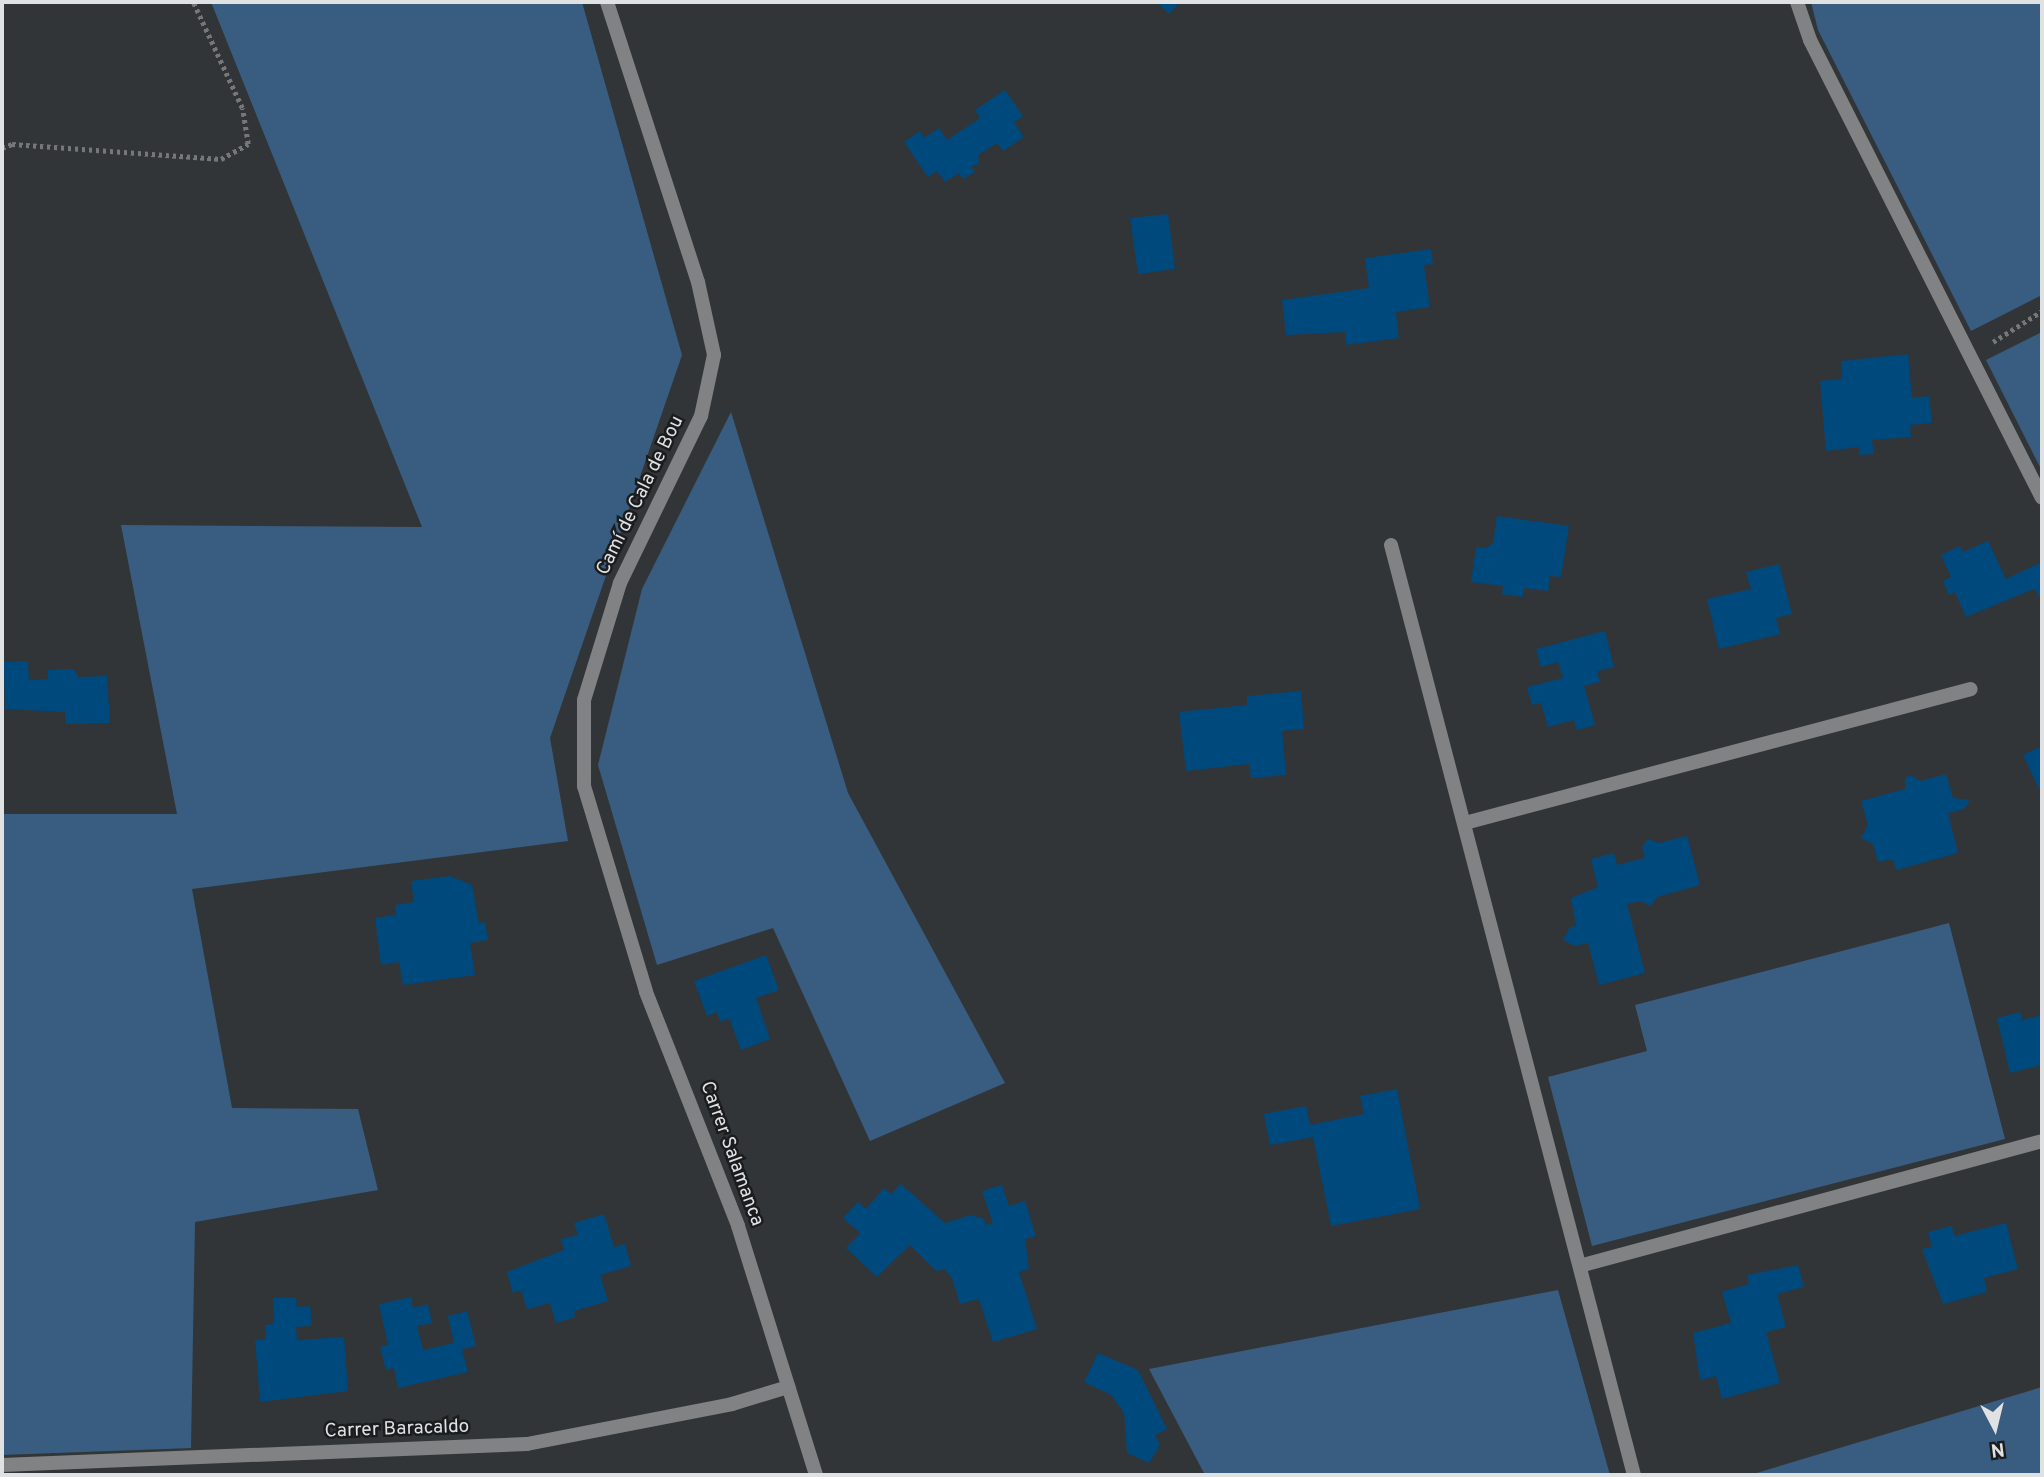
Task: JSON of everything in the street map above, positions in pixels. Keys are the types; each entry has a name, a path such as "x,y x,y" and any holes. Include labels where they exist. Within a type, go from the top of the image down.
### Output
{"street":[{"name":"Camí de Cala de Bou","path":"600,851 584,786 584,700 620,583 701,416 714,355 698,282 607,2"},
{"path":"1797,2 1810,40 2042,498"},
{"path":"1391,545 1583,1265 1634,1475"},
{"path":"1465,824 1971,689"},
{"name":"Carrer Salamanca","path":"600,851 646,992 738,1226 816,1475"},
{"path":"1583,1265 2042,1141"},
{"name":"Carrer Baracaldo","path":"2,1465 527,1444 732,1404 788,1387"}],"path":[{"path":"2,148 12,144 221,159 248,144 242,108 193,2"},
{"path":"1972,359 2042,311"}],"shaded area":[{"path":"211,2 582,2 682,355 550,738 568,841 192,889 232,1108 358,1109 378,1190 195,1222 191,1448 2,1455 2,814 177,814 121,525 422,527"},
{"path":"1811,2 2042,2 2042,295 1971,331 1818,30"},
{"path":"2042,332 2042,471 1986,360"},
{"path":"731,412 848,793 1005,1083 870,1141 773,928 657,965 598,765 642,589"},
{"path":"1949,923 2005,1139 1592,1246 1548,1077 1647,1051 1635,1005"},
{"path":"1558,1290 1610,1475 1205,1475 1149,1369"},
{"path":"2042,1387 2042,1475 1750,1475"}],"building":[{"path":"1156,2 1180,2 1169,14"},
{"path":"1005,90 1023,116 1014,122 1024,137 1003,151 997,143 978,155 979,164 971,166 975,172 963,179 959,173 945,182 937,171 928,177 904,142 920,131 924,138 939,128 947,140 980,118 975,110"},
{"path":"1168,214 1175,269 1138,274 1130,218"},
{"path":"1431,249 1433,264 1424,265 1430,307 1396,312 1399,338 1346,345 1345,332 1286,335 1282,300 1369,288 1365,258"},
{"path":"1908,354 1912,398 1929,396 1932,423 1910,425 1911,437 1872,440 1874,454 1859,455 1859,447 1826,451 1820,381 1842,379 1841,361"},
{"path":"1497,516 1569,526 1561,577 1550,576 1548,591 1524,588 1523,597 1502,594 1503,586 1471,582 1476,547 1486,548 1493,543"},
{"path":"1988,541 2006,579 2042,562 2042,600 2034,589 1966,617 1955,592 1949,595 1943,581 1951,577 1941,555 1960,546 1963,552"},
{"path":"1779,564 1792,614 1776,618 1780,634 1719,649 1707,599 1751,589 1746,572"},
{"path":"1605,631 1614,667 1597,671 1600,682 1584,686 1595,725 1577,730 1574,720 1548,727 1541,703 1532,705 1527,687 1563,678 1558,662 1541,667 1536,649"},
{"path":"28,661 29,680 48,679 48,670 74,669 78,677 107,676 110,723 65,724 65,712 5,709 4,662"},
{"path":"1301,691 1304,729 1282,731 1286,775 1251,778 1249,764 1186,771 1179,712 1247,705 1247,696"},
{"path":"2042,746 2042,787 2039,789 2023,755"},
{"path":"1946,774 1953,798 1970,800 1964,809 1948,813 1958,853 1896,870 1893,859 1878,862 1873,844 1861,838 1868,825 1861,801 1905,789 1905,778 1910,775 1921,781"},
{"path":"1687,836 1700,885 1657,897 1651,906 1640,901 1627,904 1645,973 1599,985 1588,943 1575,946 1563,940 1570,927 1576,926 1571,898 1598,887 1591,859 1614,853 1617,865 1645,858 1642,847 1648,839 1659,843"},
{"path":"450,876 472,885 479,923 485,922 488,940 470,943 475,975 403,985 399,962 381,965 375,918 396,915 395,905 414,902 411,881"},
{"path":"766,955 779,990 756,998 770,1039 741,1050 729,1018 720,1022 717,1012 707,1016 694,981"},
{"path":"2020,1012 2022,1020 2042,1015 2042,1065 2010,1073 1997,1018"},
{"path":"1397,1089 1420,1209 1331,1226 1313,1137 1270,1145 1264,1114 1306,1106 1310,1125 1364,1114 1360,1096"},
{"path":"901,1184 945,1223 971,1215 984,1219 986,1225 993,1223 982,1191 1002,1185 1009,1206 1025,1201 1036,1236 1025,1239 1029,1269 1019,1272 1037,1329 993,1342 979,1299 960,1304 952,1278 944,1269 936,1271 910,1245 877,1277 846,1248 860,1233 843,1218 858,1202 866,1209 884,1188 891,1194"},
{"path":"604,1214 614,1247 625,1244 631,1266 600,1275 608,1301 574,1311 575,1317 556,1323 550,1303 527,1309 521,1290 513,1293 507,1272 564,1250 561,1239 578,1235 574,1223"},
{"path":"2006,1223 2018,1269 1984,1278 1987,1292 1943,1304 1922,1249 1932,1247 1928,1232 1952,1226 1954,1236"},
{"path":"1798,1265 1804,1287 1777,1294 1786,1327 1766,1332 1780,1383 1722,1399 1716,1376 1700,1380 1693,1333 1731,1323 1722,1292 1749,1284 1747,1275"},
{"path":"296,1297 297,1307 310,1306 312,1326 296,1327 297,1340 344,1337 348,1391 260,1402 255,1340 266,1339 265,1325 274,1324 273,1298"},
{"path":"411,1297 413,1308 428,1304 432,1323 417,1326 423,1350 454,1343 448,1316 467,1311 476,1346 462,1349 468,1372 398,1388 394,1368 386,1370 380,1347 388,1345 379,1304"},
{"path":"1098,1353 1138,1370 1167,1429 1155,1435 1160,1445 1149,1463 1127,1453 1124,1413 1111,1395 1084,1382"}]}
